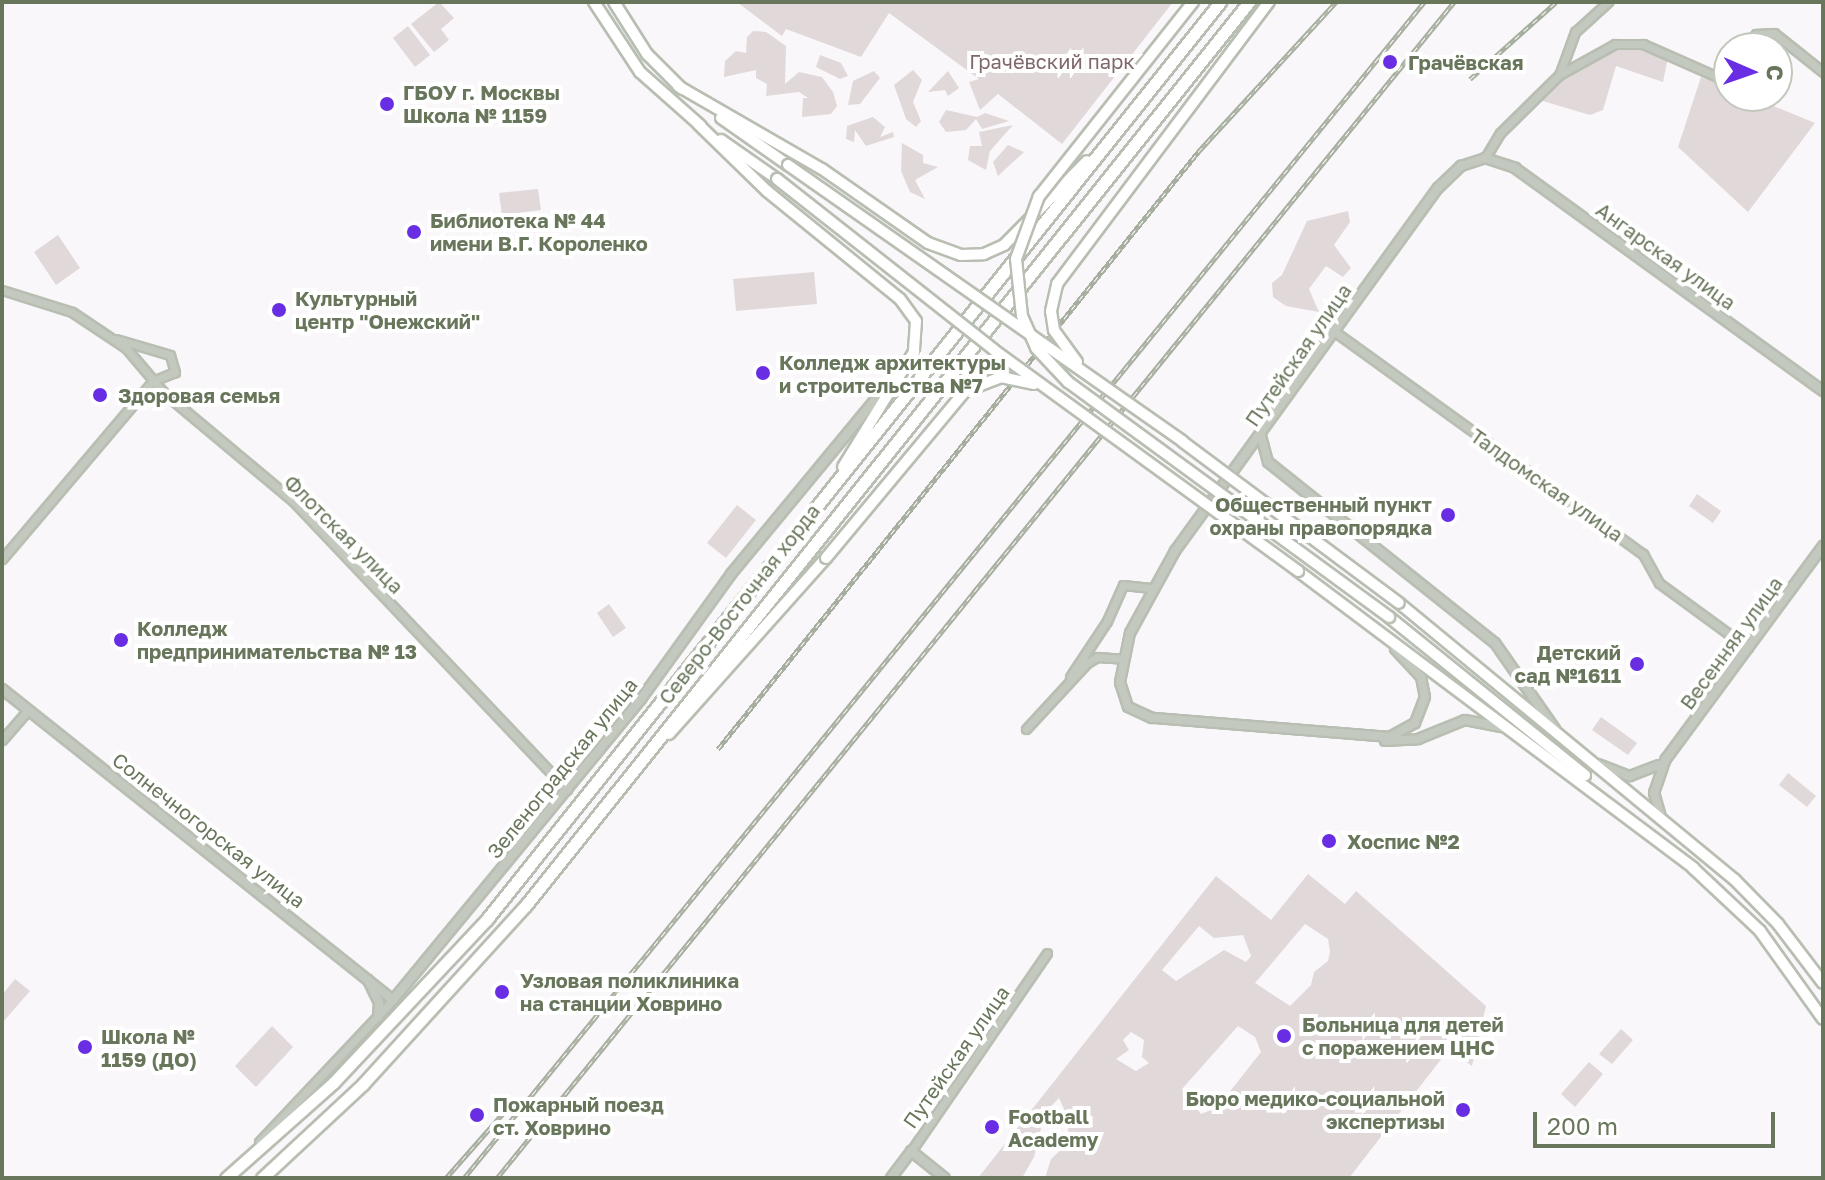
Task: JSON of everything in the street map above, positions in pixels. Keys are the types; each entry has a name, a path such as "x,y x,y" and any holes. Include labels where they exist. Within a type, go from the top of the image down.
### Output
{"main road":[{"path":"594,2 640,72 767,191 889,289 916,321 916,345 909,361 811,512"},
{"path":"613,2 631,30 678,86 1102,386 1399,603 1555,729 1753,897 1823,983"},
{"path":"1193,2 1039,196 1016,259 1022,316 1036,348 1068,382 1389,617 1516,716 1760,931 1823,1019"},
{"name":"Северо-Восточная хорда","path":"226,1178 334,1082 487,919 1220,2"},
{"name":"Северо-Восточная хорда","path":"262,1178 442,1002 646,759 872,470 1249,2"},
{"path":"1102,386 1058,339 1051,311 1057,284 1269,2"},
{"path":"678,86 797,153 928,243 969,256 1004,245 1127,118"},
{"path":"698,124 777,179 1074,408 1627,814"},
{"path":"646,759 784,608 965,391 1010,377 1028,381 1074,408"}],"street":[{"path":"600,13 613,2"},
{"path":"1559,75 1575,32 1608,2"},
{"path":"1485,158 1500,133 1559,75 1604,48 1633,42 1713,75"},
{"path":"1793,48 1823,72"},
{"name":"Путейская улица","path":"1123,659 1151,588 1438,188 1461,166 1485,158"},
{"name":"Ангарская улица","path":"1485,158 1515,168 1823,391"},
{"name":"Флотская улица","path":"2,290 72,312 112,338 153,381 293,501 567,790"},
{"name":"Талдомская улица","path":"1335,332 1637,550 1659,583 1748,648"},
{"name":"Флотская улица","path":"112,338 170,355 175,372 153,381"},
{"name":"Зеленоградская улица","path":"219,1178 298,1105 393,1000 567,790 820,463 909,361"},
{"path":"2,559 153,381"},
{"path":"1261,436 1268,462 1495,643 1555,729"},
{"name":"Весенняя улица","path":"1661,818 1654,793 1666,759 1823,546"},
{"path":"1026,729 1070,677 1107,621 1123,585 1151,588"},
{"path":"1364,738 1408,730 1420,714 1425,697 1414,668 1378,632"},
{"path":"1070,677 1097,657 1123,659 1121,692 1128,707 1141,715 1407,741 1471,719 1516,732"},
{"name":"Солнечногорская улица","path":"2,689 393,1000"},
{"path":"2,740 28,710"},
{"path":"1597,764 1638,776 1666,759"},
{"path":"1668,848 1680,833"},
{"name":"Путейская улица","path":"891,1178 1047,953"},
{"path":"366,976 379,1003 378,1017"},
{"path":"1811,999 1823,1003"},
{"path":"911,1151 945,1178"}],"green space":[{"path":"439,2 454,18 441,29 449,40 434,52 411,24"},
{"name":"Грачёвский парк","path":"737,2 1173,2 1062,144 998,94 980,110 969,82 979,79 889,13 861,57 786,29 782,36"},
{"path":"408,26 430,55 415,67 393,38"},
{"path":"753,31 766,32 786,46 785,84 799,72 822,77 833,92 837,106 831,114 802,117 803,98 808,98 799,92 766,96 767,84 756,78 756,70 724,77 725,61 736,51 746,53 747,37"},
{"path":"1633,44 1668,57 1663,82 1616,66 1603,110 1590,115 1539,100 1568,74 1617,46"},
{"path":"820,55 841,63 848,76 840,79 816,67"},
{"path":"913,70 922,80 913,102 921,121 916,127 906,119 894,85"},
{"path":"874,71 880,78 860,104 848,105 853,81"},
{"path":"948,71 959,88 948,96 945,90 928,92"},
{"path":"1701,77 1713,82 1713,112 1788,112 1815,123 1748,212 1678,147"},
{"path":"946,110 977,117 985,113 1009,121 982,129 976,119 966,130 946,132 939,122"},
{"path":"873,117 885,127 880,137 893,132 894,137 866,146 855,130 854,142 846,139 847,126"},
{"path":"1013,125 990,151 986,170 968,160 970,146 982,146 979,132"},
{"path":"902,143 923,155 923,163 938,167 915,180 925,199 910,192 901,171"},
{"path":"1008,145 1024,152 998,176 993,162"},
{"path":"538,189 541,210 502,215 499,193"},
{"path":"1348,211 1350,222 1334,245 1351,268 1343,277 1326,266 1309,289 1319,312 1286,306 1273,297 1272,283 1282,275 1307,221"},
{"path":"58,235 80,268 56,285 34,252"},
{"path":"814,272 817,304 736,311 733,279"},
{"path":"1697,494 1721,511 1713,523 1689,506"},
{"path":"737,505 756,520 726,558 707,543"},
{"path":"609,604 626,628 613,637 597,613"},
{"path":"1601,717 1637,743 1628,755 1592,730"},
{"path":"1788,773 1816,796 1807,807 1779,785"},
{"name":"Больница для детей с поражением ЦНС","path":"1308,874 1345,904 1356,891 1486,1006 1472,1066 1449,1049 1349,1178 1045,1178 1051,1159 1067,1144 1069,1120 1059,1098 1045,1112 1034,1157 1022,1178 978,1178 1216,876 1271,920","holes":["1305,924 1328,939 1328,961 1314,972 1311,985 1290,1006 1255,983","1199,926 1214,938 1243,935 1251,956 1246,962 1224,950 1176,981 1162,970","1238,1026 1255,1037 1261,1052 1217,1108 1201,1114 1182,1089","1131,1032 1144,1040 1142,1057 1149,1063 1136,1071 1116,1059 1129,1050 1123,1040"]},
{"path":"15,979 30,991 3,1022 2,995"},
{"path":"272,1026 293,1047 256,1087 235,1066"},
{"path":"1621,1029 1633,1040 1612,1064 1599,1054"},
{"path":"1589,1062 1603,1074 1575,1107 1561,1094"}],"railway":[{"path":"718,749 1198,152 1336,2"},
{"path":"464,1178 1424,2"},
{"path":"497,1178 1454,2"},
{"path":"1470,79 1556,2"},
{"path":"446,1178 505,1111"}],"place":[{"name":"Грачёвская","path":"1390,62"},
{"name":"ГБОУ г. Москвы Школа № 1159","path":"387,104"},
{"name":"Библиотека № 44 имени В.Г. Короленко","path":"414,232"},
{"name":"Культурный центр \"Онежский\"","path":"279,310"},
{"name":"Колледж архитектуры и строительства №7","path":"763,373"},
{"name":"Здоровая семья","path":"100,395"},
{"name":"Общественный пункт охраны правопорядка","path":"1448,515"},
{"name":"Колледж предпринимательства № 13","path":"121,640"},
{"name":"Детский сад №1611","path":"1637,664"},
{"name":"Хоспис №2","path":"1329,841"},
{"name":"Узловая поликлиника на станции Ховрино","path":"502,992"},
{"name":"Больница для детей с поражением ЦНС","path":"1284,1036"},
{"name":"Школа № 1159 (ДО)","path":"85,1047"},
{"name":"Бюро медико-социальной экспертизы","path":"1463,1110"},
{"name":"Пожарный поезд ст. Ховрино","path":"477,1115"},
{"name":"Football Academy","path":"992,1127"}]}
